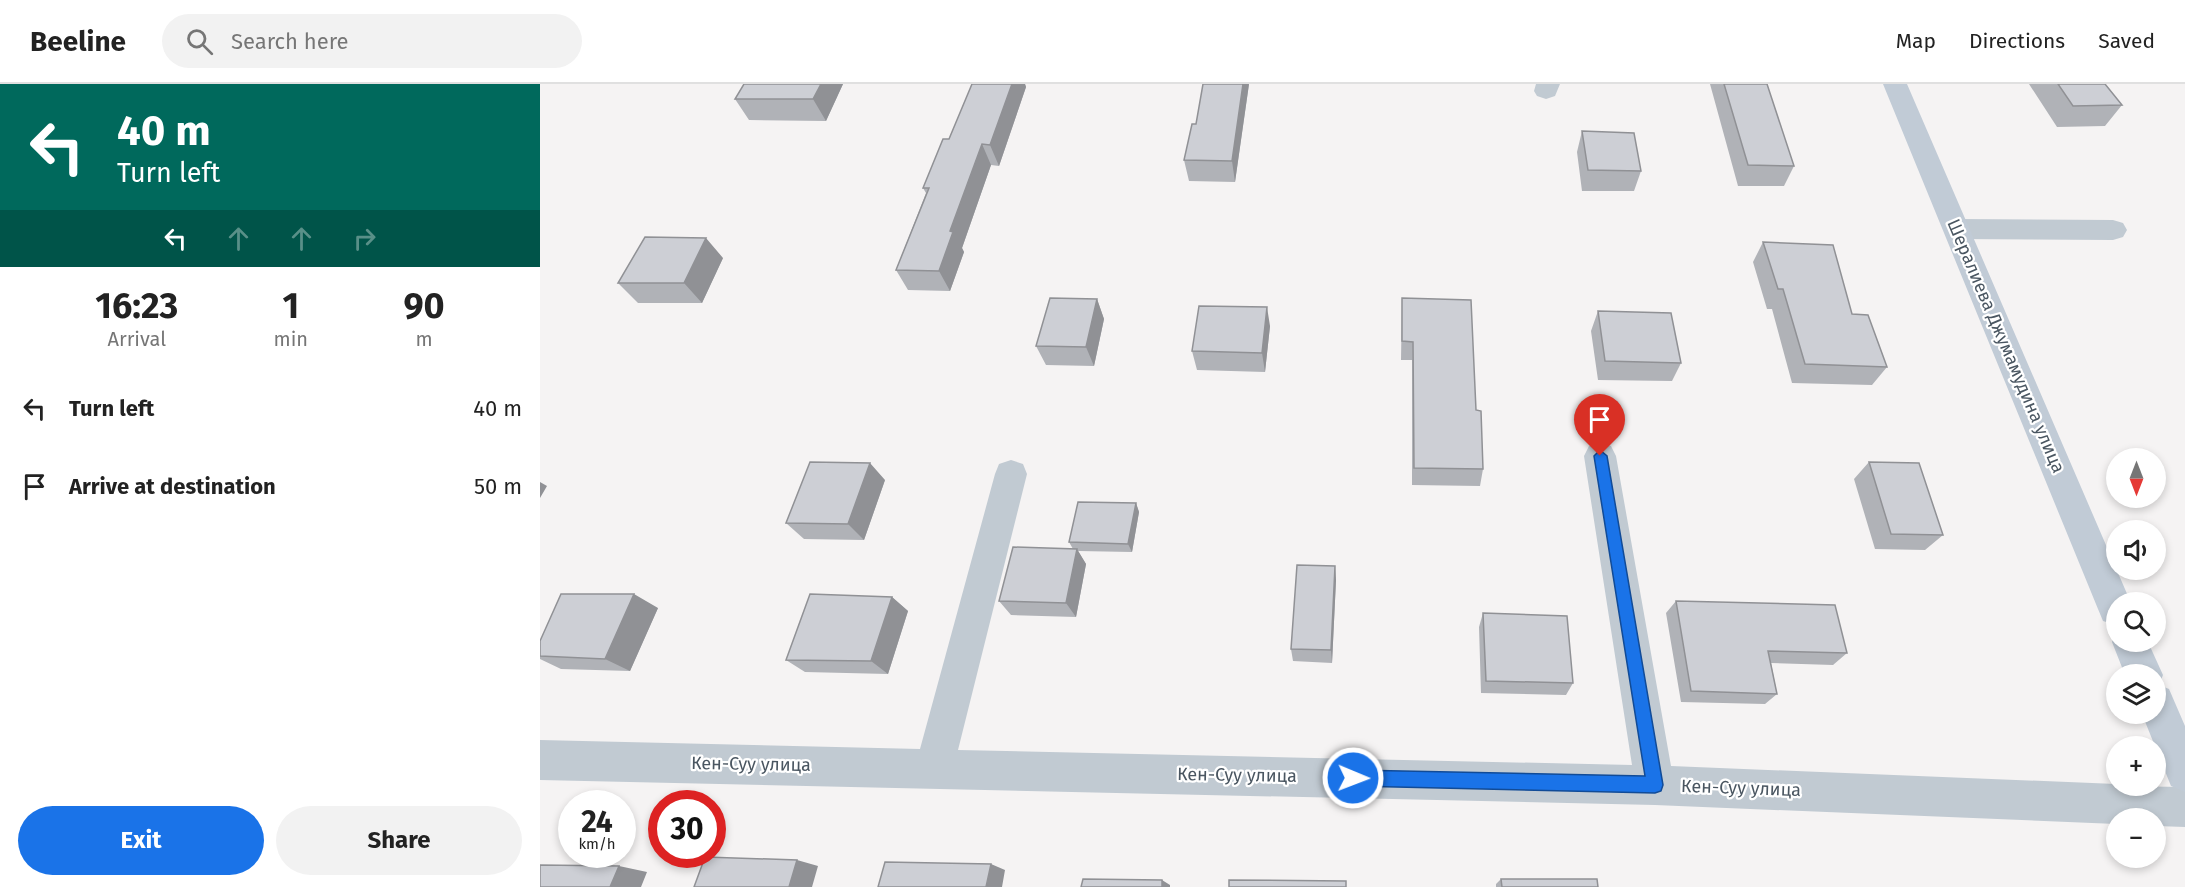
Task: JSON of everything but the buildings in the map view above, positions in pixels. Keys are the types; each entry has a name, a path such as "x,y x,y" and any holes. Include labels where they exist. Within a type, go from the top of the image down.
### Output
{"street":[{"name":"Шералиева Джумамудина улица","path":"1895,84 2109,592"},
{"path":"1957,229 2113,230"},
{"path":"1600,456 1655,785"},
{"path":"934,768 1011,474"},
{"path":"2165,724 2185,772"},
{"name":"Кен-Суу улица","path":"540,760 1655,785 2185,807"}],"route":[{"path":"1353,778 1655,785 1600,456"}]}
